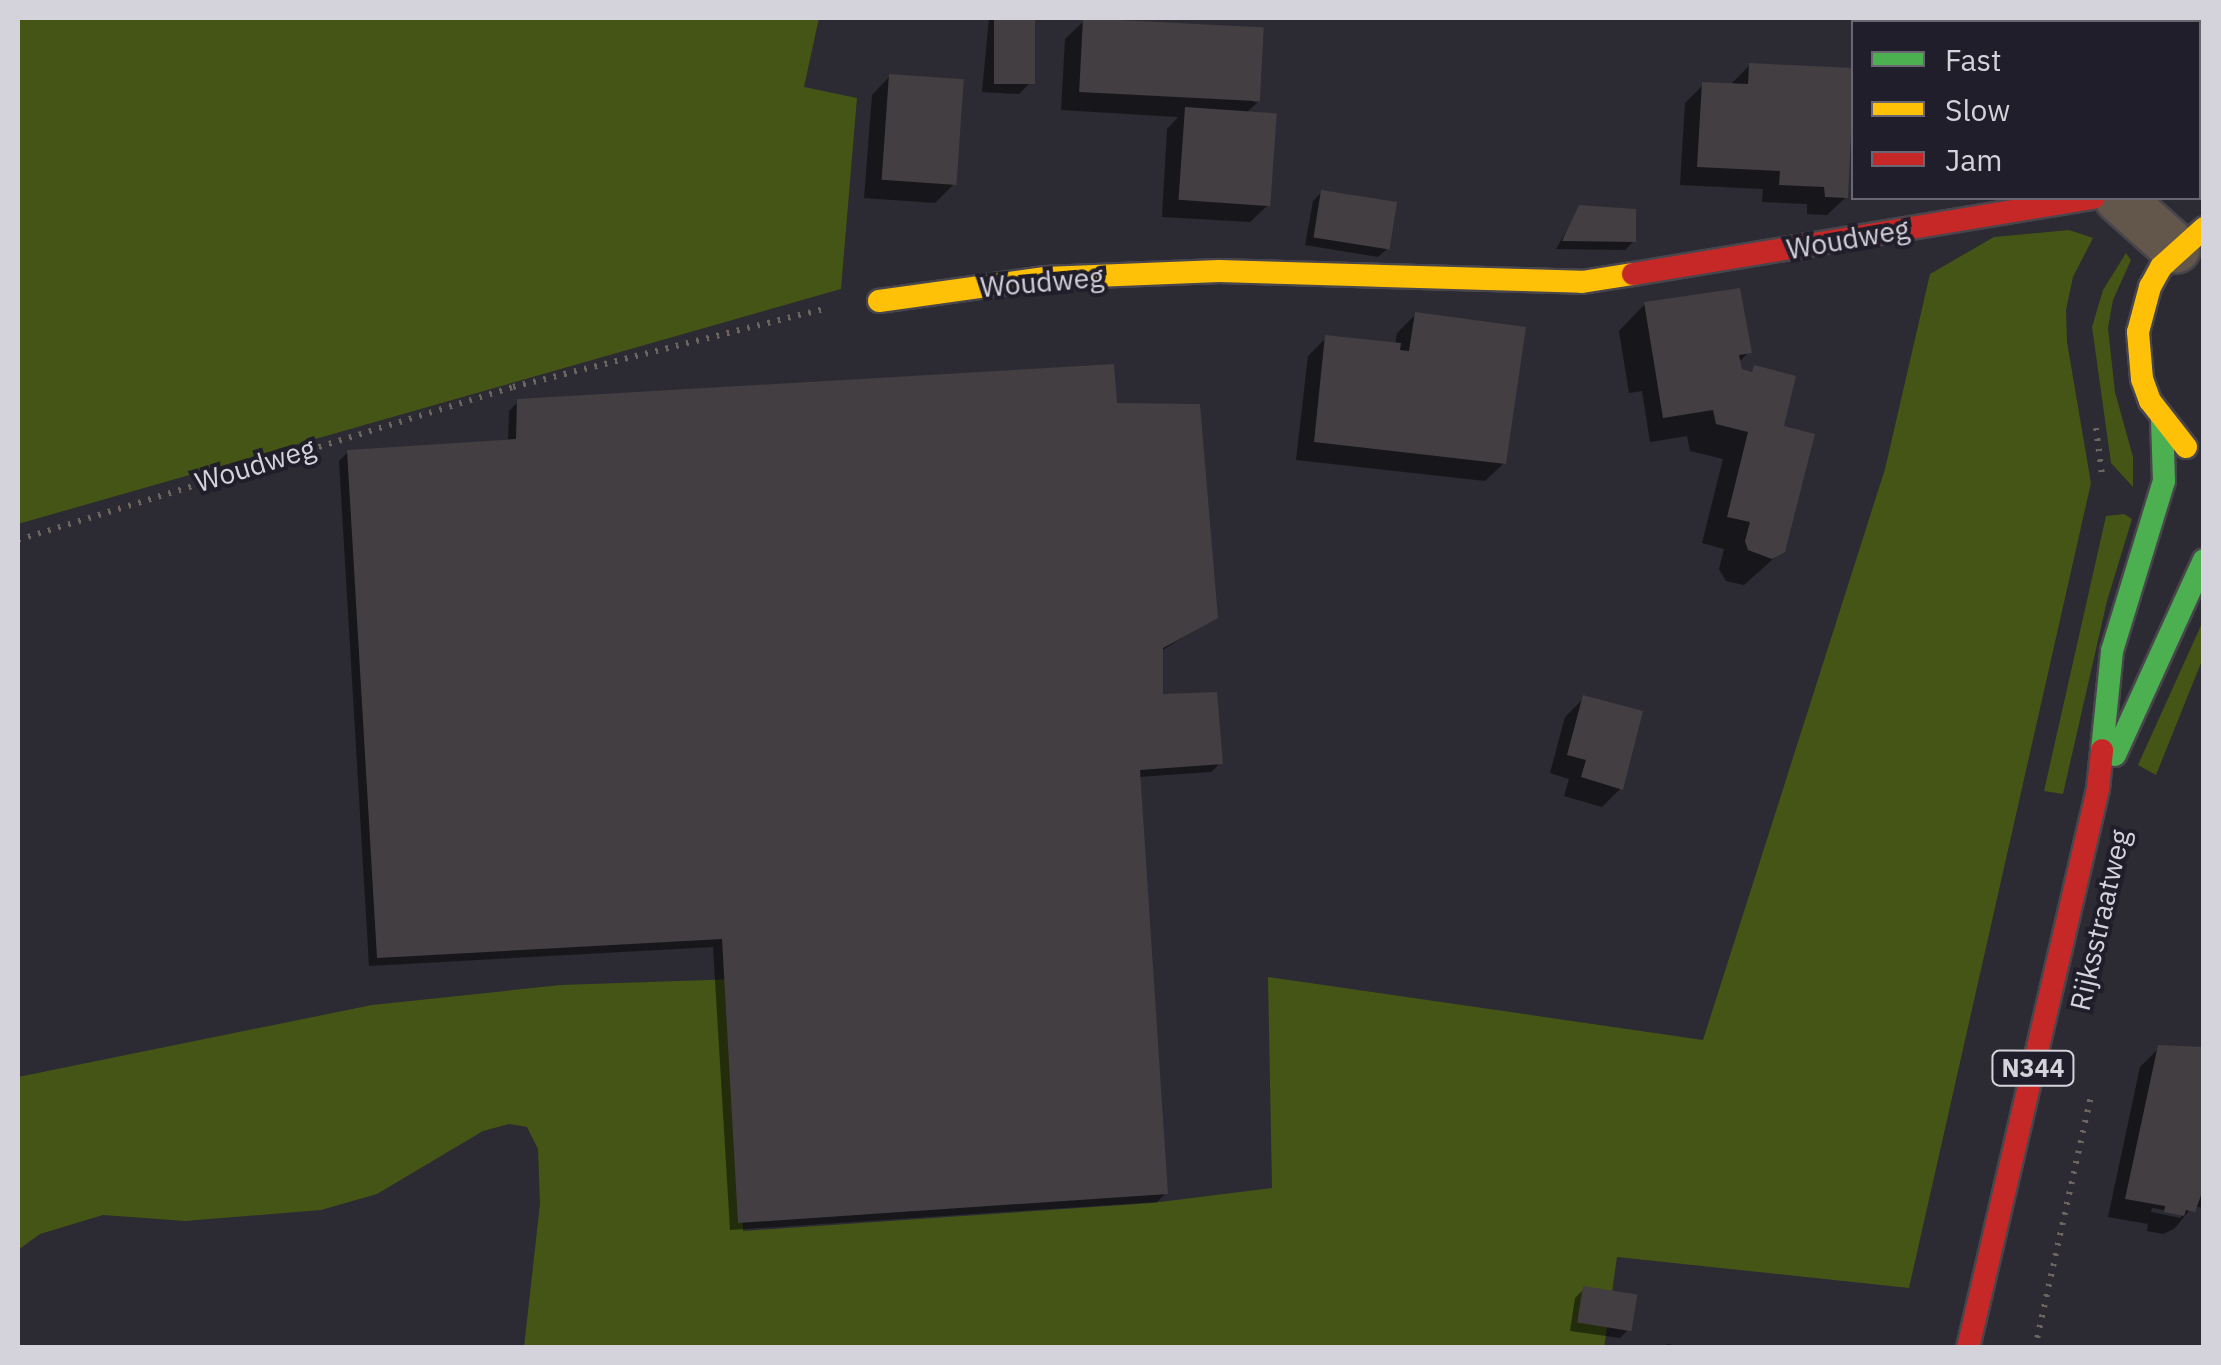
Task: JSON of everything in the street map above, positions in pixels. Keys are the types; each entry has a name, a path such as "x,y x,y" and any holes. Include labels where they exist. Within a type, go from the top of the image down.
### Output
{"main road":[{"name":"Woudweg","path":"879,301 1045,278 1219,271 1582,282 2082,200"},
{"name":"N344","path":"2190,239 2150,287 2138,332 2142,379 2162,422 2204,460"},
{"name":"Rijksstraatweg","path":"1968,1348 2098,790 2112,651 2164,481 2162,422"},
{"name":"Rijksstraatweg","path":"2098,790 2158,668 2204,560"}],"street":[{"path":"2122,200 2190,239"}],"path":[{"name":"Woudweg","path":"18,540 513,386 806,312 879,301"},
{"path":"2035,1348 2094,1084"}],"green space":[{"path":"18,18 819,18 804,87 857,98 841,289 18,524"},
{"path":"2069,230 2093,238 2073,277 2066,310 2067,342 2091,483 1909,1288 1617,1257 1604,1348 524,1347 540,1204 538,1149 527,1127 509,1124 483,1131 377,1194 321,1210 185,1221 103,1215 40,1234 18,1250 18,1077 372,1005 561,985 737,979 743,1231 1152,1203 1272,1188 1268,977 1703,1040 1885,469 1930,274 1994,237"},
{"path":"2126,253 2131,260 2113,300 2108,328 2115,392 2133,457 2133,487 2111,463 2092,327 2103,290"},
{"path":"2124,514 2132,519 2107,601 2063,794 2044,791 2106,516"},
{"path":"2203,621 2203,658 2156,775 2138,765"}],"building":[{"path":"994,18 1035,18 1035,84 994,84"},
{"path":"1083,18 1264,27 1260,101 1079,92"},
{"path":"1749,63 1851,68 1848,198 1825,197 1824,187 1779,185 1780,171 1697,167 1702,82 1748,84"},
{"path":"889,74 964,79 956,185 882,180"},
{"path":"1185,107 1277,113 1270,206 1179,200"},
{"path":"1321,190 1397,202 1390,249 1313,237"},
{"path":"1579,205 1636,209 1636,242 1562,241"},
{"path":"1740,288 1752,353 1739,355 1742,369 1752,372 1754,365 1796,376 1784,426 1815,434 1785,552 1772,559 1748,550 1745,541 1750,522 1727,517 1748,432 1716,424 1713,410 1663,418 1644,302"},
{"path":"1415,312 1526,327 1506,464 1314,442 1325,335 1401,343 1400,350 1409,351"},
{"path":"1114,364 1117,403 1200,404 1218,618 1163,648 1163,694 1217,692 1223,764 1140,770 1168,1194 738,1223 722,939 377,958 347,450 516,439 517,399"},
{"path":"1583,695 1643,711 1623,790 1581,777 1586,760 1567,755"},
{"path":"2158,1045 2204,1047 2204,1187 2195,1212 2186,1210 2184,1216 2164,1212 2165,1206 2125,1199"},
{"path":"1583,1286 1637,1295 1632,1331 1577,1323"}],"traffic: fast":[{"path":"2102,750 2112,651 2164,481 2162,422"},
{"path":"2115,755 2204,560"}],"traffic: slow":[{"path":"2186,447 2150,401 2142,379 2138,332 2150,287 2161,267 2204,228"},
{"path":"879,301 1045,278 1219,271 1582,282 1633,274"}],"traffic: jam":[{"path":"1633,274 2082,200"},
{"path":"1968,1348 2098,789 2102,750"}]}
